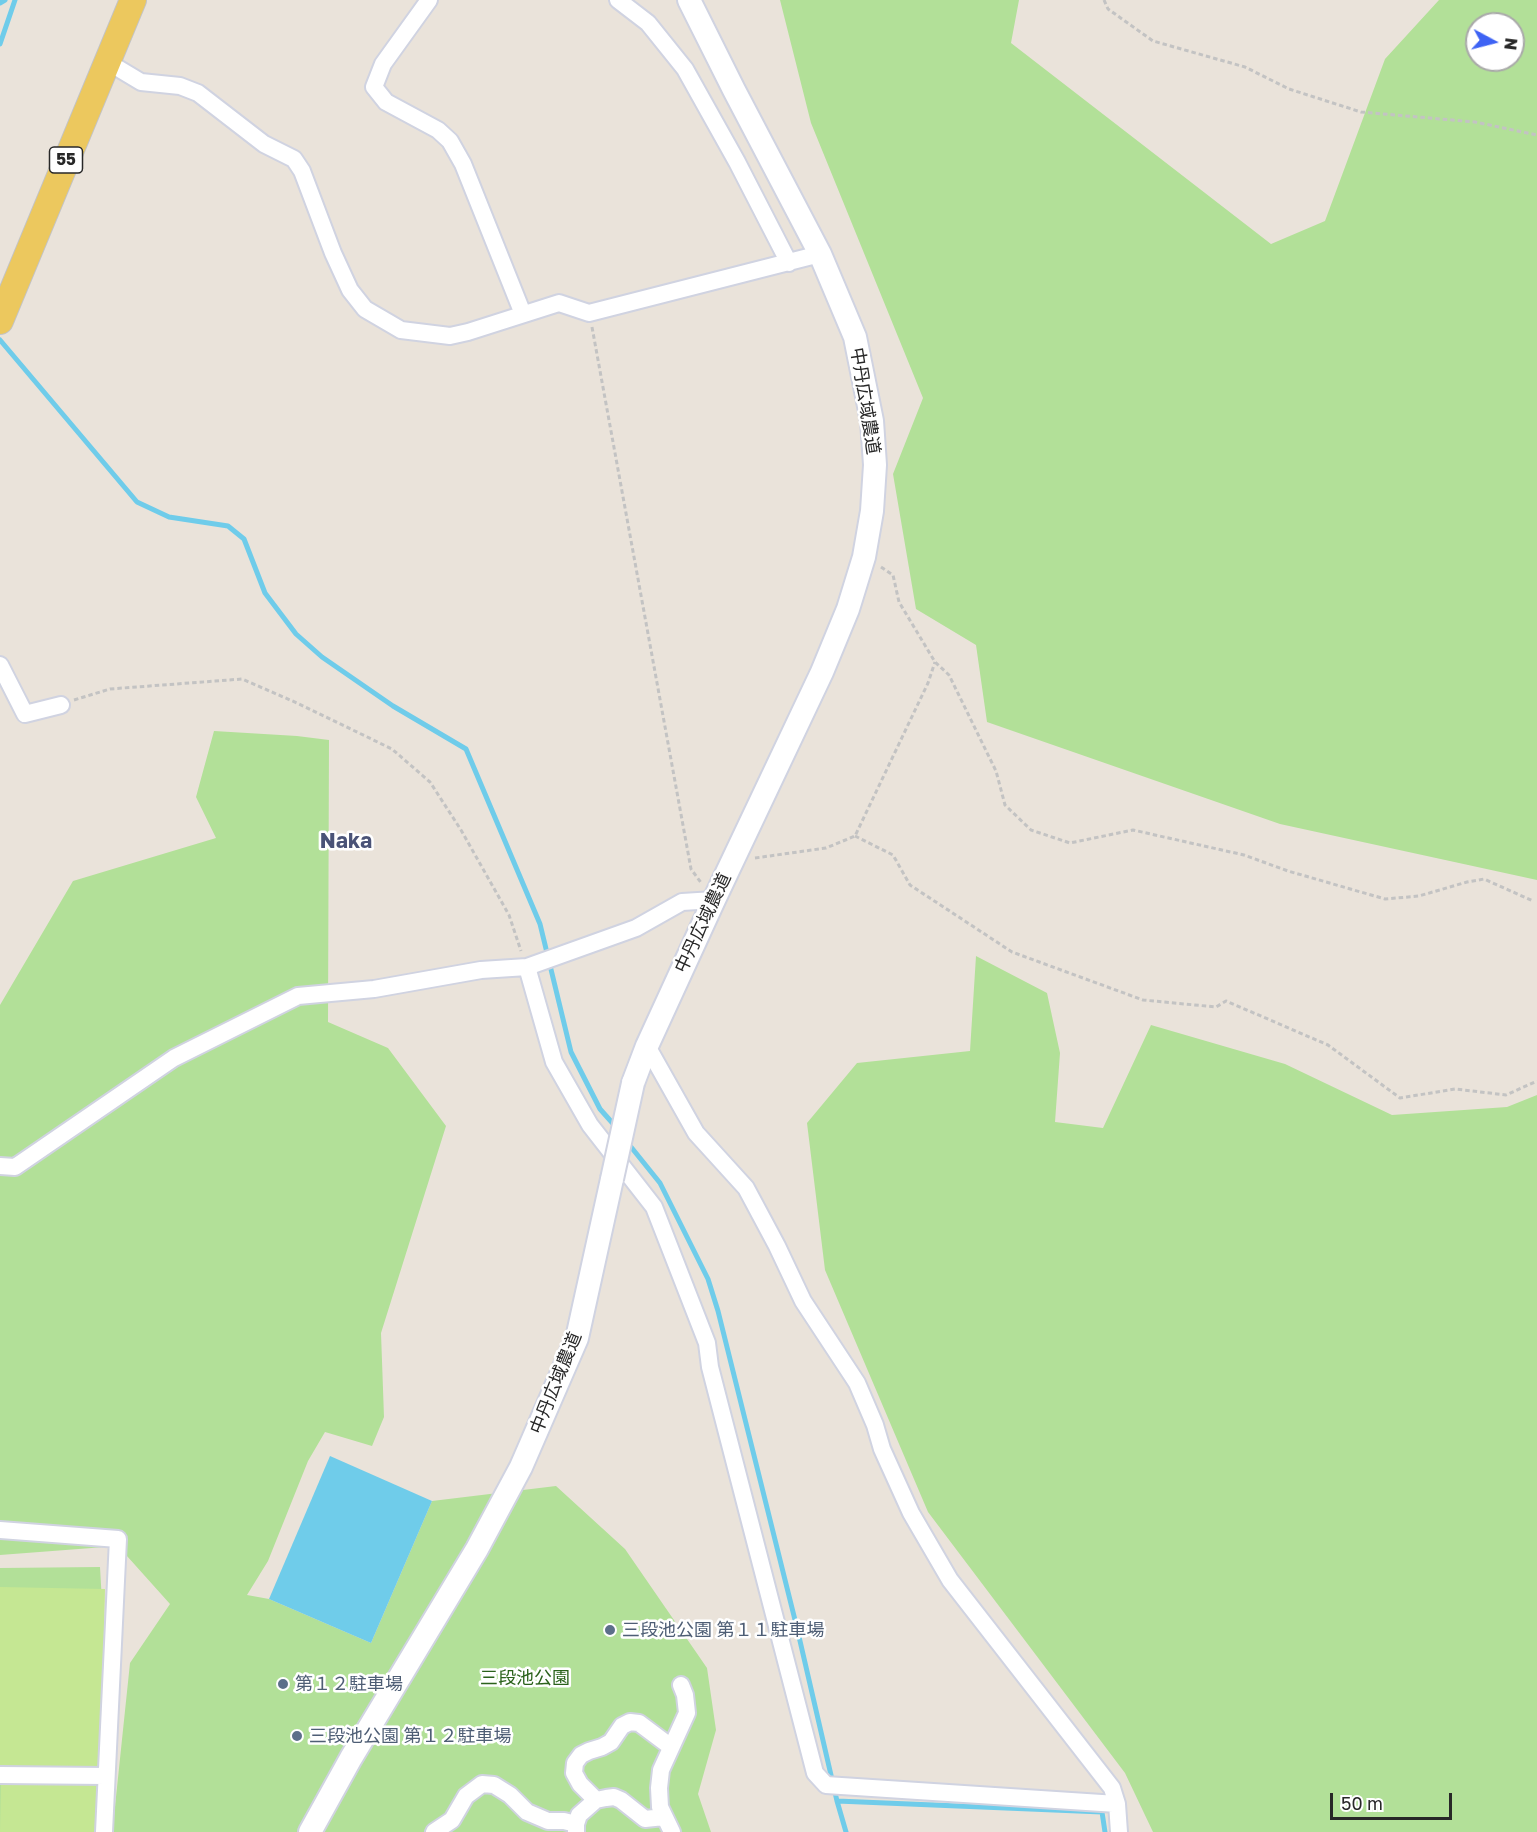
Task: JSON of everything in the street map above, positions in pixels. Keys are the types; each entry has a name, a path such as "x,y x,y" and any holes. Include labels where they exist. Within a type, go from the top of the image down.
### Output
{"main road":[{"name":"55","path":"0,321 133,0"}],"street":[{"path":"429,0 383,64 374,87 386,102 438,130 450,141 463,164 523,314"},
{"path":"618,0 648,23 685,69 737,162 789,263"},
{"name":"中丹広域農道","path":"310,1832 351,1758 477,1549 521,1467 577,1338 633,1083 647,1046 714,900 822,672 848,609 864,557 872,511 875,465 872,421 855,337 820,254 689,0"},
{"path":"106,62 141,82 180,86 198,93 264,144 294,159 302,171 333,253 350,290 365,309 401,330 450,336 559,303 589,314 820,254"},
{"path":"0,665 25,714 61,705"},
{"path":"0,1166 15,1167 174,1058 298,996 374,989 481,970 527,967 636,928 682,902 714,900"},
{"path":"527,967 554,1062 590,1125 654,1208 707,1343 713,1378 815,1773 826,1785 1117,1804"},
{"path":"647,1046 696,1133 746,1188 803,1301 857,1383 875,1425 882,1449 911,1513 950,1580 1112,1788 1117,1804 1119,1832"},
{"path":"0,1530 118,1539 104,1832"},
{"path":"668,1825 660,1807 659,1788 661,1770 687,1713 685,1695 681,1685"},
{"path":"593,1807 574,1773 575,1763 581,1755 590,1750 602,1748 611,1742 622,1726 630,1722 639,1723 671,1747"},
{"path":"0,1776 106,1776"},
{"path":"434,1832 452,1820 466,1796 482,1784 494,1785 510,1795 527,1812 548,1821 564,1821 576,1828 579,1815 614,1797 645,1820 668,1825"}],"path":[{"path":"1104,0 1108,9 1153,41 1245,66 1288,89 1361,112 1475,122 1537,135"},
{"path":"589,314 691,869 714,900"},
{"path":"864,557 893,575 899,602 935,662 949,675 996,771 1005,805 1031,830 1070,843 1133,830 1244,855 1288,871 1385,899 1419,896 1484,879 1533,901"},
{"path":"735,855 751,859 826,849 855,836 928,683 935,662"},
{"path":"61,705 110,688 242,679 392,749 430,782 461,830 509,915 527,967"},
{"path":"855,836 893,855 910,885 1012,952 1143,1000 1216,1008 1226,1002 1328,1045 1400,1098 1455,1089 1506,1095 1537,1081"}],"green space":[{"path":"780,0 1019,0 1011,43 1271,244 1325,221 1385,59 1439,0 1537,0 1537,880 1280,824 987,722 976,645 916,609 893,474 923,398 811,123"},
{"name":"三段池公園","path":"214,731 329,740 328,1022 388,1048 446,1126 381,1333 384,1417 372,1446 325,1432 308,1461 268,1561 247,1595 269,1599 371,1643 432,1501 556,1486 625,1549 707,1668 716,1730 698,1794 711,1832 0,1832 0,1568 100,1567 114,1816 130,1663 170,1604 118,1546 0,1555 0,1005 73,881 216,838 196,797"},
{"path":"976,956 1047,993 1060,1053 1055,1122 1103,1128 1151,1025 1285,1064 1392,1115 1507,1107 1537,1095 1537,1832 1153,1832 1125,1773 928,1512 825,1270 807,1123 857,1063 970,1051"},
{"path":"0,1587 105,1589 101,1774 0,1772"},
{"path":"1,1782 98,1785 97,1832 0,1832"}],"water":[{"path":"330,1456 432,1501 371,1643 269,1599"}],"waterway":[{"path":"0,3 5,0"},
{"path":"0,44 15,0"},
{"path":"0,340 137,502 169,517 228,526 244,539 265,593 296,634 322,657 393,706 466,749 540,924 571,1052 600,1109 616,1127"},
{"path":"627,1142 660,1183 708,1279 718,1311 846,1832"},
{"path":"837,1801 1102,1812 1105,1832"}],"place":[{"name":"三段池公園 第１１駐車場","path":"610,1630"},
{"name":"第１２駐車場","path":"283,1684"},
{"name":"三段池公園 第１２駐車場","path":"297,1736"}],"district":[{"name":"Naka","path":"346,841"}]}
